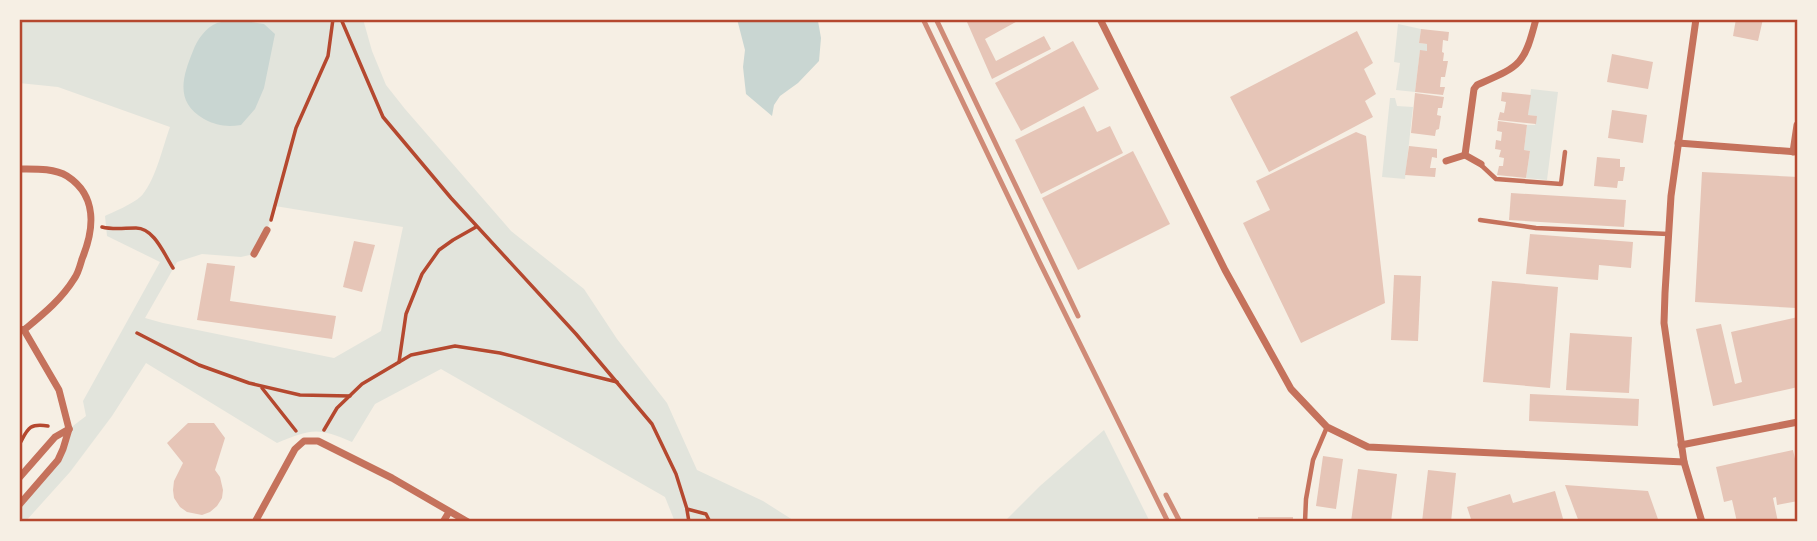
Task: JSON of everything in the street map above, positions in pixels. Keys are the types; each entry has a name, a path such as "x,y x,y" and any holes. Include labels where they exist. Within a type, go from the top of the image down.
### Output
{"street":[{"path":"1100,19 1226,270 1284,377 1291,389 1327,427 1368,447 1684,462"},
{"path":"1465,155 1474,89 1520,63 1526,54 1536,19"},
{"path":"1696,19 1668,234 1664,323 1684,462 1702,522"},
{"path":"1678,143 1796,152 1797,125"},
{"path":"1446,161 1465,155 1481,164"},
{"path":"19,169 48,170 67,176 83,190 93,225 89,244 75,279 52,307 22,329 58,390 69,429 58,460 19,505"},
{"path":"254,254 267,230"},
{"path":"1681,445 1798,422"},
{"path":"19,478 55,437 69,429"},
{"path":"255,522 295,449 304,441 318,441 392,478 468,522"},
{"path":"443,522 449,512"}],"lane":[{"path":"1481,164 1496,179 1561,184 1564,152"},
{"path":"1480,220 1536,228 1668,234"},
{"path":"1305,522 1313,460 1327,427"}],"path":[{"path":"267,230 296,128 328,56 333,19"},
{"path":"341,19 383,117 476,227 576,334 652,424 676,474 689,522"},
{"path":"93,225 109,229 140,228 150,233 173,268"},
{"path":"399,362 406,314 422,274 439,250 476,227"},
{"path":"137,333 199,365 249,383 300,395 350,396"},
{"path":"318,441 337,408 362,384 411,355 455,346 499,353 617,382"},
{"path":"261,386 304,441"},
{"path":"19,427 36,424 69,429"},
{"path":"19,445 29,427"},
{"path":"687,509 706,514 710,521"}],"shaded area":[{"path":"19,19 341,19 344,23 346,19 363,19 386,85 511,231 584,289 617,339 667,403 697,470 763,501 796,522 675,522 665,497 441,369 375,404 352,442 330,434 314,432 277,443 146,363 112,416 70,472 25,522 19,522 19,505 58,460 69,429 86,416 83,401 160,262 107,236 105,216 131,204 143,194 155,171 170,127 58,87 19,83","holes":["275,206 403,227 381,331 334,358 145,318 177,262 202,254 241,257 254,254 267,230"]},
{"path":"737,19 818,21 821,38 819,61 798,83 780,96 774,105 772,116 746,94 743,67 745,50"},
{"path":"239,20 264,24 275,34 264,88 255,109 241,125 222,125 204,119 188,105 184,80 199,38 217,23"},
{"path":"1398,24 1421,29 1419,43 1427,44 1427,51 1420,51 1415,92 1396,90 1400,63 1394,62"},
{"path":"1531,89 1558,92 1547,180 1526,178 1530,151 1524,150 1527,125 1535,125 1536,116 1528,115"},
{"path":"1390,98 1395,98 1397,106 1413,107 1405,179 1382,177"},
{"path":"1104,430 1150,522 1004,522 1040,486"}],"building":[{"path":"972,19 1021,19 985,39 996,61 1044,36 1051,49 992,79 967,22"},
{"path":"1736,19 1763,19 1758,41 1733,36"},
{"path":"1421,29 1449,32 1448,41 1443,40 1443,61 1448,61 1445,77 1441,77 1440,87 1445,87 1443,95 1415,92 1420,50 1427,51 1427,44 1419,43"},
{"path":"1357,31 1373,63 1364,69 1376,94 1365,101 1373,117 1269,172 1230,97"},
{"path":"1073,41 1099,89 1021,131 995,83"},
{"path":"1612,54 1653,62 1648,89 1607,82"},
{"path":"1502,92 1531,95 1528,115 1537,116 1536,124 1498,120 1500,112 1504,113 1506,102 1501,101"},
{"path":"1415,93 1444,97 1442,108 1438,108 1437,115 1441,116 1435,136 1411,133"},
{"path":"1084,106 1097,132 1110,126 1123,153 1041,194 1015,140"},
{"path":"1612,110 1647,115 1643,143 1608,138"},
{"path":"1498,121 1527,125 1524,150 1530,151 1526,178 1497,175 1499,166 1503,166 1504,158 1499,157 1501,150 1495,149 1496,140 1501,141 1502,132 1497,131"},
{"path":"1356,132 1366,136 1385,303 1301,343 1243,223 1270,210 1256,181"},
{"path":"1409,146 1437,149 1437,158 1432,157 1430,168 1436,168 1435,177 1405,175"},
{"path":"1133,151 1170,224 1078,270 1042,198"},
{"path":"1597,157 1620,159 1620,167 1625,167 1623,181 1618,181 1617,188 1594,186"},
{"path":"1702,172 1798,177 1796,308 1695,302"},
{"path":"1511,193 1626,200 1624,227 1509,220"},
{"path":"1530,234 1633,242 1631,268 1599,265 1598,280 1526,274"},
{"path":"354,241 375,245 362,292 343,287"},
{"path":"207,263 235,266 230,301 336,316 332,339 197,320"},
{"path":"1394,275 1421,276 1418,341 1391,340"},
{"path":"1492,281 1558,287 1550,388 1483,382"},
{"path":"1798,317 1798,387 1713,406 1696,329 1721,324 1735,384 1742,382 1731,332"},
{"path":"1570,333 1632,337 1629,393 1566,390"},
{"path":"1530,394 1639,399 1638,426 1529,421"},
{"path":"188,423 214,423 225,438 215,470 220,477 222,498 210,512 202,515 187,512 174,498 174,481 183,463 167,443"},
{"path":"1793,450 1798,472 1798,501 1777,505 1776,497 1773,498 1778,522 1737,522 1732,500 1724,502 1716,467"},
{"path":"1323,456 1343,459 1336,509 1316,506"},
{"path":"1358,469 1397,474 1391,522 1351,522"},
{"path":"1428,470 1456,473 1451,522 1422,522"},
{"path":"1565,485 1648,491 1659,522 1579,522"},
{"path":"1555,491 1564,522 1472,522 1467,507 1510,494 1513,503"},
{"path":"1258,517 1293,517 1293,522 1258,522"}],"railway":[{"path":"923,19 1168,522"},
{"path":"936,19 1078,316"},
{"path":"1166,495 1180,522"}]}
